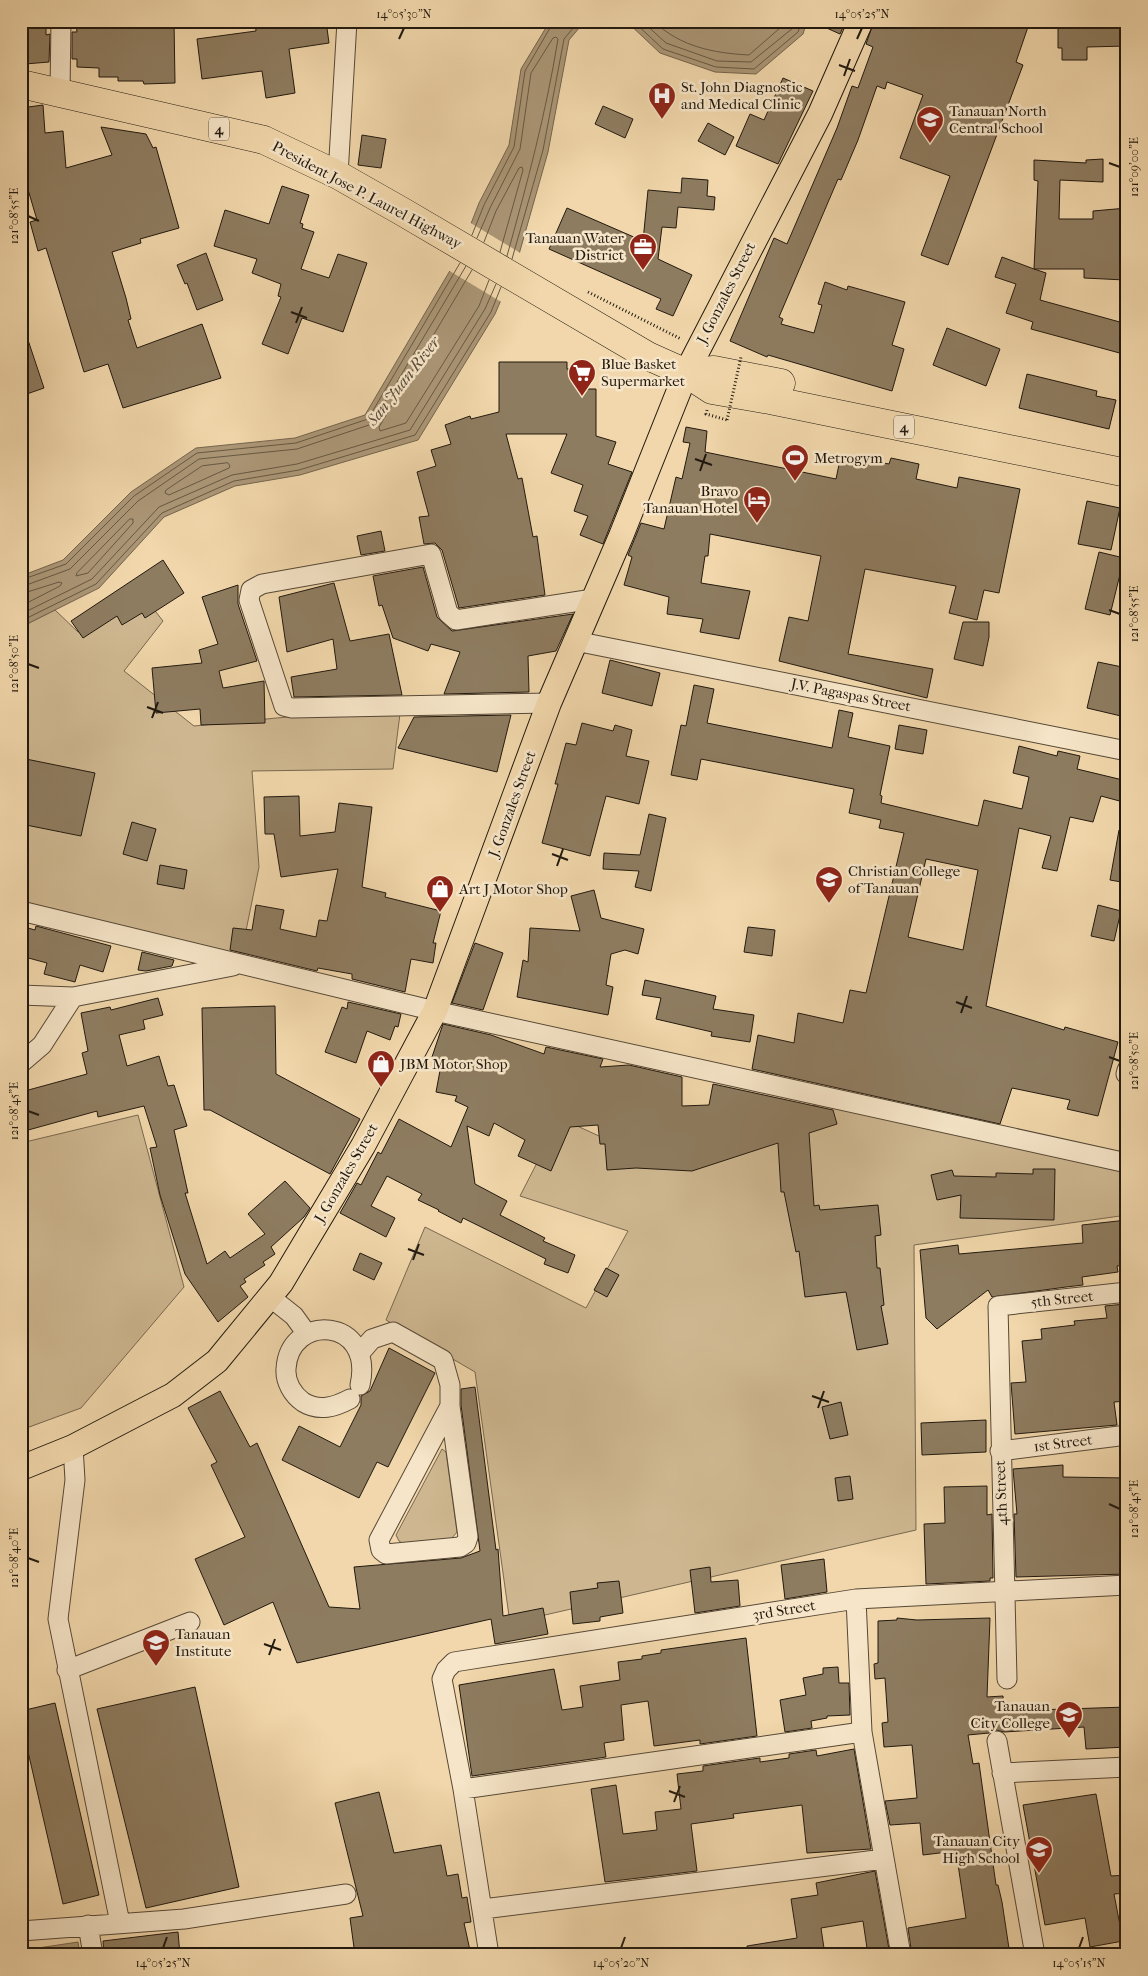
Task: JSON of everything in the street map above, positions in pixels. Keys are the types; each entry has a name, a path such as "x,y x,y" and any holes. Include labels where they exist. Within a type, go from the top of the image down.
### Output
{"highway":[{"name":"President Jose P. Laurel Highway","path":"21,84 264,140 338,176 404,212 648,356 686,372 712,390 770,400 1127,473"},
{"name":"President Jose P. Laurel Highway","path":"686,372 714,370 1127,454"}],"main road":[{"name":"J. Gonzales Street","path":"21,1468 73,1447 181,1389 217,1361 270,1297 289,1270 363,1146 434,1011 458,952 549,703 686,372 820,114 861,21"}],"street":[{"path":"60,92 61,21"},
{"path":"338,176 347,21"},
{"path":"549,703 292,708 284,706 249,600 251,590 262,584 431,554 448,613 456,620 593,599"},
{"name":"J.V. Pagaspas Street","path":"575,641 1127,751"},
{"path":"21,911 434,1011 1127,1163"},
{"path":"21,995 73,997 239,965"},
{"path":"21,1063 42,1045 73,997"},
{"name":"5th Street","path":"998,1306 1127,1292"},
{"path":"270,1297 294,1316 307,1334"},
{"name":"4th Street","path":"998,1306 1007,1679"},
{"path":"322,1329 338,1332 351,1340 360,1353 364,1369 355,1392 336,1406 319,1408 304,1402 292,1391 286,1376 286,1359 294,1344 307,1334 322,1329"},
{"path":"360,1353 372,1339 393,1332 443,1360 450,1385 450,1406 468,1537 466,1543 460,1547 386,1554 381,1550 379,1540 450,1406"},
{"name":"1st Street","path":"1000,1451 1127,1435"},
{"path":"73,1447 75,1480 58,1609 67,1670 120,1922"},
{"name":"3rd Street","path":"463,1789 442,1680 446,1670 454,1662 856,1599 1127,1585"},
{"path":"856,1599 862,1732 901,1955"},
{"path":"67,1670 190,1622"},
{"path":"489,1955 463,1789 862,1732"},
{"path":"997,1741 1034,1955"},
{"path":"1002,1773 1127,1767"},
{"path":"483,1909 884,1859"},
{"path":"21,1931 120,1922 184,1919 346,1894"},
{"path":"88,1926 93,1955"}],"path":[{"path":"706,414 727,420 741,357"}],"shaded area":[{"path":"138,589 163,621 124,671 194,726 401,706 393,769 252,771 259,867 239,965 21,911 21,627 55,610 78,632"},
{"path":"834,1099 1127,1167 1127,1215 914,1245 916,1530 510,1623 475,1372 386,1320 425,1227 586,1308 628,1231 520,1196 560,1118 651,1160"},
{"path":"138,1115 184,1287 81,1408 21,1430 21,1143"},
{"path":"442,1449 446,1452 457,1532 451,1539 405,1545 399,1541 396,1535"}],"water":[{"name":"San Juan River","path":"550,21 585,21 569,40 548,152 516,265 495,314 418,440 300,475 235,486 164,517 99,588 21,627 21,576 63,560 131,492 196,448 295,438 365,415 458,257 479,203 509,145 521,69"},
{"path":"626,21 807,21 803,34 756,74 715,72 660,53"},
{"path":"78,1942 80,1955 25,1955 25,1950"}],"pier":[{"path":"469,222 522,254 503,303 448,270"}],"building":[{"path":"21,21 46,21 46,35 50,34 49,62 25,64"},
{"path":"88,21 174,21 175,83 144,84 143,81 118,81 118,77 99,77 99,68 77,67 77,59 72,59 72,32 77,32 76,23"},
{"path":"255,21 326,21 329,43 289,49 295,93 266,98 262,71 202,79 197,39 256,31"},
{"path":"811,21 846,21 840,34"},
{"path":"874,21 1030,21 1016,62 1023,65 948,265 921,255 950,176 900,158 923,95 887,82 885,89 877,86 858,140 841,180 838,179 779,317 783,319 781,324 814,333 822,305 818,304 825,282 847,290 848,286 905,302 892,345 904,349 892,391 768,355 767,357 730,341 774,238 787,244 837,128 852,86 858,88 873,47 866,44"},
{"path":"1058,21 1127,21 1127,46 1087,47 1087,60 1062,60 1062,48 1058,48"},
{"path":"783,78 813,91 778,164 736,146 750,114 764,120"},
{"path":"43,105 45,133 63,131 66,168 112,155 101,127 146,134 153,148 156,147 179,228 140,239 141,243 112,252 131,319 128,320 137,348 202,324 221,378 123,408 108,364 84,372 46,248 38,251 30,222 37,220 24,176 21,176 21,108"},
{"path":"603,106 633,119 625,138 595,124"},
{"path":"708,123 734,137 725,155 698,141"},
{"path":"362,135 386,139 381,168 358,165"},
{"path":"1103,159 1103,182 1060,180 1059,219 1093,219 1093,211 1127,208 1125,280 1084,278 1084,269 1034,269 1038,181 1034,180 1034,160 1086,163 1086,160"},
{"path":"682,178 708,180 707,196 715,197 714,210 678,207 676,228 662,227 658,259 692,275 673,316 656,309 661,299 549,249 567,208 643,241 648,190 681,193"},
{"path":"282,186 309,195 300,223 303,224 302,228 314,232 301,269 329,278 338,254 367,263 343,332 302,318 288,354 262,344 281,297 278,296 281,284 252,273 257,259 214,246 225,210 269,224"},
{"path":"206,253 223,300 197,310 187,283 185,284 177,265"},
{"path":"1002,257 1046,273 1040,300 1127,324 1127,355 1031,329 1033,322 1006,313 1016,284 995,277"},
{"path":"24,328 44,388 21,396 21,329"},
{"path":"947,328 1000,349 986,386 933,365"},
{"path":"499,362 567,362 567,369 580,369 581,389 596,389 596,436 616,442 608,464 632,472 603,544 580,535 588,516 574,511 583,485 551,473 567,434 506,434 518,479 522,478 533,537 537,536 545,595 459,608 442,550 435,543 424,544 419,517 429,516 417,472 436,466 431,450 451,444 445,425 470,416 471,419 499,412"},
{"path":"1027,374 1097,391 1096,396 1116,400 1109,429 1019,408"},
{"path":"686,427 707,431 705,452 836,479 841,455 889,464 891,458 919,464 916,479 957,488 959,477 1020,489 999,593 984,590 977,620 949,613 956,586 865,569 848,654 933,669 927,698 779,661 789,617 808,621 821,556 710,534 708,556 705,556 701,583 750,591 739,639 700,632 703,619 667,614 669,597 624,585 632,557 628,555 641,523 664,529 676,477 682,479 690,443 683,442"},
{"path":"1087,501 1120,508 1111,550 1078,544"},
{"path":"381,531 385,551 361,555 357,536"},
{"path":"1099,552 1124,558 1110,615 1085,609"},
{"path":"163,560 184,593 145,618 142,613 122,625 117,616 83,638 71,621"},
{"path":"423,567 437,617 452,631 573,614 556,651 528,656 529,692 444,694 460,652 431,644 428,651 393,638 382,605 379,606 373,576"},
{"path":"334,583 350,641 389,634 402,695 294,697 291,677 337,669 333,639 287,652 279,597"},
{"path":"238,585 238,604 257,661 219,671 223,688 264,681 265,723 201,725 200,709 156,713 152,668 202,663 199,650 218,644 202,597"},
{"path":"963,622 989,622 989,637 983,666 954,659"},
{"path":"610,660 660,673 652,706 602,693"},
{"path":"1098,662 1127,668 1127,693 1121,716 1087,708"},
{"path":"694,685 714,689 707,723 832,748 839,710 853,713 848,737 890,746 880,795 882,796 881,803 978,826 984,800 1022,809 1029,777 1013,773 1019,746 1057,756 1058,751 1080,756 1077,769 1127,781 1127,803 1101,796 1093,822 1070,817 1057,871 1042,868 1051,836 1019,828 986,1006 1064,1030 1065,1027 1118,1042 1098,1116 1067,1109 1070,1100 1012,1088 1000,1124 752,1069 758,1035 794,1043 798,1013 843,1023 850,990 866,993 904,833 879,828 881,820 849,813 854,789 701,759 697,780 671,775 681,725 686,726","holes":["926,859 978,870 963,950 908,937"]},
{"path":"511,715 497,772 398,748 414,717"},
{"path":"582,723 613,731 615,725 632,730 626,756 649,761 639,804 606,796 590,856 542,843 558,784 555,784 566,743 576,745"},
{"path":"899,725 927,730 923,754 895,749"},
{"path":"21,758 95,773 81,836 21,824"},
{"path":"299,796 300,836 335,832 339,803 372,807 362,887 386,893 385,897 441,911 433,943 436,943 433,963 411,959 405,992 352,979 352,974 318,968 317,971 230,950 233,928 252,930 256,905 284,910 280,929 316,937 319,920 327,921 338,869 281,877 274,834 265,834 264,797"},
{"path":"649,814 666,818 651,891 635,887 639,871 603,869 604,853 640,855"},
{"path":"132,822 156,829 147,861 123,854"},
{"path":"1119,830 1127,831 1127,883 1110,880"},
{"path":"160,865 187,870 184,889 157,884"},
{"path":"594,890 601,918 644,929 638,954 625,950 611,954 606,985 613,987 608,1015 517,997 523,960 528,962 530,928 580,931 571,896"},
{"path":"1098,905 1121,911 1114,941 1091,936"},
{"path":"21,926 35,930 36,926 111,946 103,972 80,965 75,982 44,974 47,963 21,956"},
{"path":"748,927 775,930 772,956 744,952"},
{"path":"475,943 503,953 483,1010 452,1003"},
{"path":"142,952 174,960 172,966 146,971 138,970"},
{"path":"645,980 716,996 713,1009 754,1015 750,1042 711,1036 712,1032 656,1019 661,998 642,995"},
{"path":"158,998 163,1015 143,1020 145,1029 119,1035 127,1066 159,1056 168,1086 174,1085 187,1126 174,1130 188,1193 185,1193 207,1264 225,1251 230,1258 265,1234 248,1214 285,1181 310,1208 304,1217 271,1247 275,1254 263,1262 265,1265 244,1279 246,1282 240,1286 248,1297 218,1322 185,1274 160,1195 150,1148 157,1147 144,1106 98,1117 97,1111 21,1132 21,1092 87,1074 82,1053 88,1051 81,1013 110,1007 111,1010"},
{"path":"348,1002 401,1014 398,1027 395,1026 390,1040 367,1031 356,1063 325,1052 342,1007 347,1009"},
{"path":"275,1006 276,1074 360,1119 330,1174 210,1110 204,1110 202,1008"},
{"path":"443,1024 491,1035 544,1054 546,1047 603,1059 600,1067 629,1065 682,1077 682,1106 709,1105 713,1084 833,1110 837,1124 809,1133 814,1206 819,1205 820,1210 878,1205 881,1235 875,1236 877,1268 880,1268 884,1305 881,1306 888,1344 857,1350 846,1292 805,1297 799,1251 796,1252 784,1192 781,1192 778,1143 692,1171 636,1168 607,1170 605,1144 600,1144 598,1125 570,1127 551,1171 518,1156 525,1140 494,1123 489,1136 467,1126 475,1184 507,1201 500,1215 545,1238 543,1241 575,1255 568,1273 544,1264 546,1259 463,1218 461,1223 438,1211 418,1200 422,1194 387,1176 371,1206 395,1218 386,1237 340,1213 357,1183 361,1185 378,1152 381,1154 399,1119 451,1147 468,1107 455,1101 457,1096 436,1092 442,1060 432,1057"},
{"path":"1033,1169 1055,1169 1054,1220 960,1218 961,1195 937,1200 931,1175 952,1170 954,1176 996,1177 996,1173 1033,1174"},
{"path":"1127,1220 1127,1265 1117,1266 1118,1272 1082,1277 1083,1285 992,1297 988,1290 937,1329 926,1318 920,1250 958,1245 959,1254 1083,1243 1082,1225"},
{"path":"360,1253 382,1263 374,1280 353,1270"},
{"path":"606,1268 619,1275 607,1297 594,1290"},
{"path":"1125,1304 1127,1319 1127,1401 1114,1402 1117,1425 1015,1434 1011,1383 1026,1382 1022,1341 1042,1339 1041,1329 1075,1325 1074,1321 1107,1318 1105,1306"},
{"path":"389,1348 435,1373 388,1467 377,1462 359,1498 282,1460 299,1426 340,1447 361,1405 361,1396 370,1391"},
{"path":"475,1387 496,1550 498,1549 503,1616 543,1608 548,1634 495,1644 491,1619 297,1663 273,1602 224,1625 195,1559 245,1537 211,1465 217,1462 188,1408 220,1391 250,1447 257,1443 329,1607 360,1609 354,1567 461,1558 480,1551 461,1405 461,1389"},
{"path":"841,1402 848,1435 830,1439 822,1407"},
{"path":"986,1420 986,1452 922,1455 921,1423"},
{"path":"1063,1465 1063,1477 1127,1478 1127,1574 1016,1577 1014,1514 1017,1514 1013,1469"},
{"path":"850,1476 853,1499 838,1501 835,1478"},
{"path":"987,1486 987,1515 992,1514 993,1578 990,1578 990,1581 926,1584 924,1524 945,1523 944,1487"},
{"path":"824,1559 827,1592 785,1599 781,1565"},
{"path":"710,1567 711,1582 738,1580 740,1606 695,1613 690,1570"},
{"path":"619,1581 623,1613 600,1617 600,1621 573,1624 570,1592 598,1588 597,1583"},
{"path":"897,1618 917,1620 990,1618 987,1697 1003,1696 1004,1711 1127,1707 1127,1747 1086,1749 1084,1727 1004,1732 996,1730 989,1733 968,1735 973,1764 979,1763 996,1885 998,1885 1002,1902 1010,1955 912,1955 908,1928 966,1918 956,1851 923,1855 920,1823 890,1825 885,1801 917,1798 912,1745 884,1747 882,1723 888,1722 885,1678 875,1679 874,1664 878,1663 878,1621 897,1620"},
{"path":"746,1638 757,1736 700,1744 700,1740 654,1746 648,1701 621,1705 624,1740 604,1743 606,1757 472,1776 459,1685 554,1669 562,1710 583,1707 580,1686 620,1680 618,1662 642,1659 642,1656 661,1653 661,1650"},
{"path":"838,1667 839,1683 849,1683 850,1715 827,1716 827,1718 811,1721 812,1728 785,1732 780,1700 806,1695 803,1678 823,1674 823,1668"},
{"path":"195,1687 239,1887 146,1908 97,1709"},
{"path":"55,1703 99,1895 63,1904 21,1721 21,1711"},
{"path":"854,1749 871,1849 807,1853 802,1805 733,1814 734,1818 691,1824 697,1871 605,1882 591,1789 616,1785 623,1834 657,1830 655,1812 681,1809 677,1774 703,1771 703,1766 760,1758 760,1762 789,1758 789,1754 816,1750 817,1756"},
{"path":"379,1792 394,1853 441,1845 447,1876 458,1874 462,1898 467,1897 471,1922 464,1923 471,1955 355,1955 350,1918 363,1916 335,1803"},
{"path":"1096,1794 1111,1876 1127,1875 1127,1893 1114,1894 1123,1941 1090,1947 1085,1918 1045,1925 1023,1805"},
{"path":"875,1871 890,1955 868,1955 863,1921 821,1928 825,1955 747,1955 747,1946 797,1938 791,1899 818,1895 816,1883"},
{"path":"178,1932 180,1955 104,1955 103,1941"}],"waterway":[{"path":"542,21 554,25"}],"place":[{"name":"St. John Diagnostic and Medical Clinic","path":"662,120"},
{"name":"Tanauan North Central School","path":"930,144"},
{"name":"Tanauan Water District","path":"643,271"},
{"name":"Blue Basket Supermarket","path":"582,397"},
{"name":"Metrogym","path":"795,482"},
{"name":"Bravo Tanauan Hotel","path":"757,524"},
{"name":"Christian College of Tanauan","path":"829,904"},
{"name":"Art J Motor Shop","path":"440,913"},
{"name":"JBM Motor Shop","path":"381,1088"},
{"name":"Tanauan Institute","path":"156,1667"},
{"name":"Tanauan City College","path":"1069,1739"},
{"name":"Tanauan City High School","path":"1039,1874"}]}
